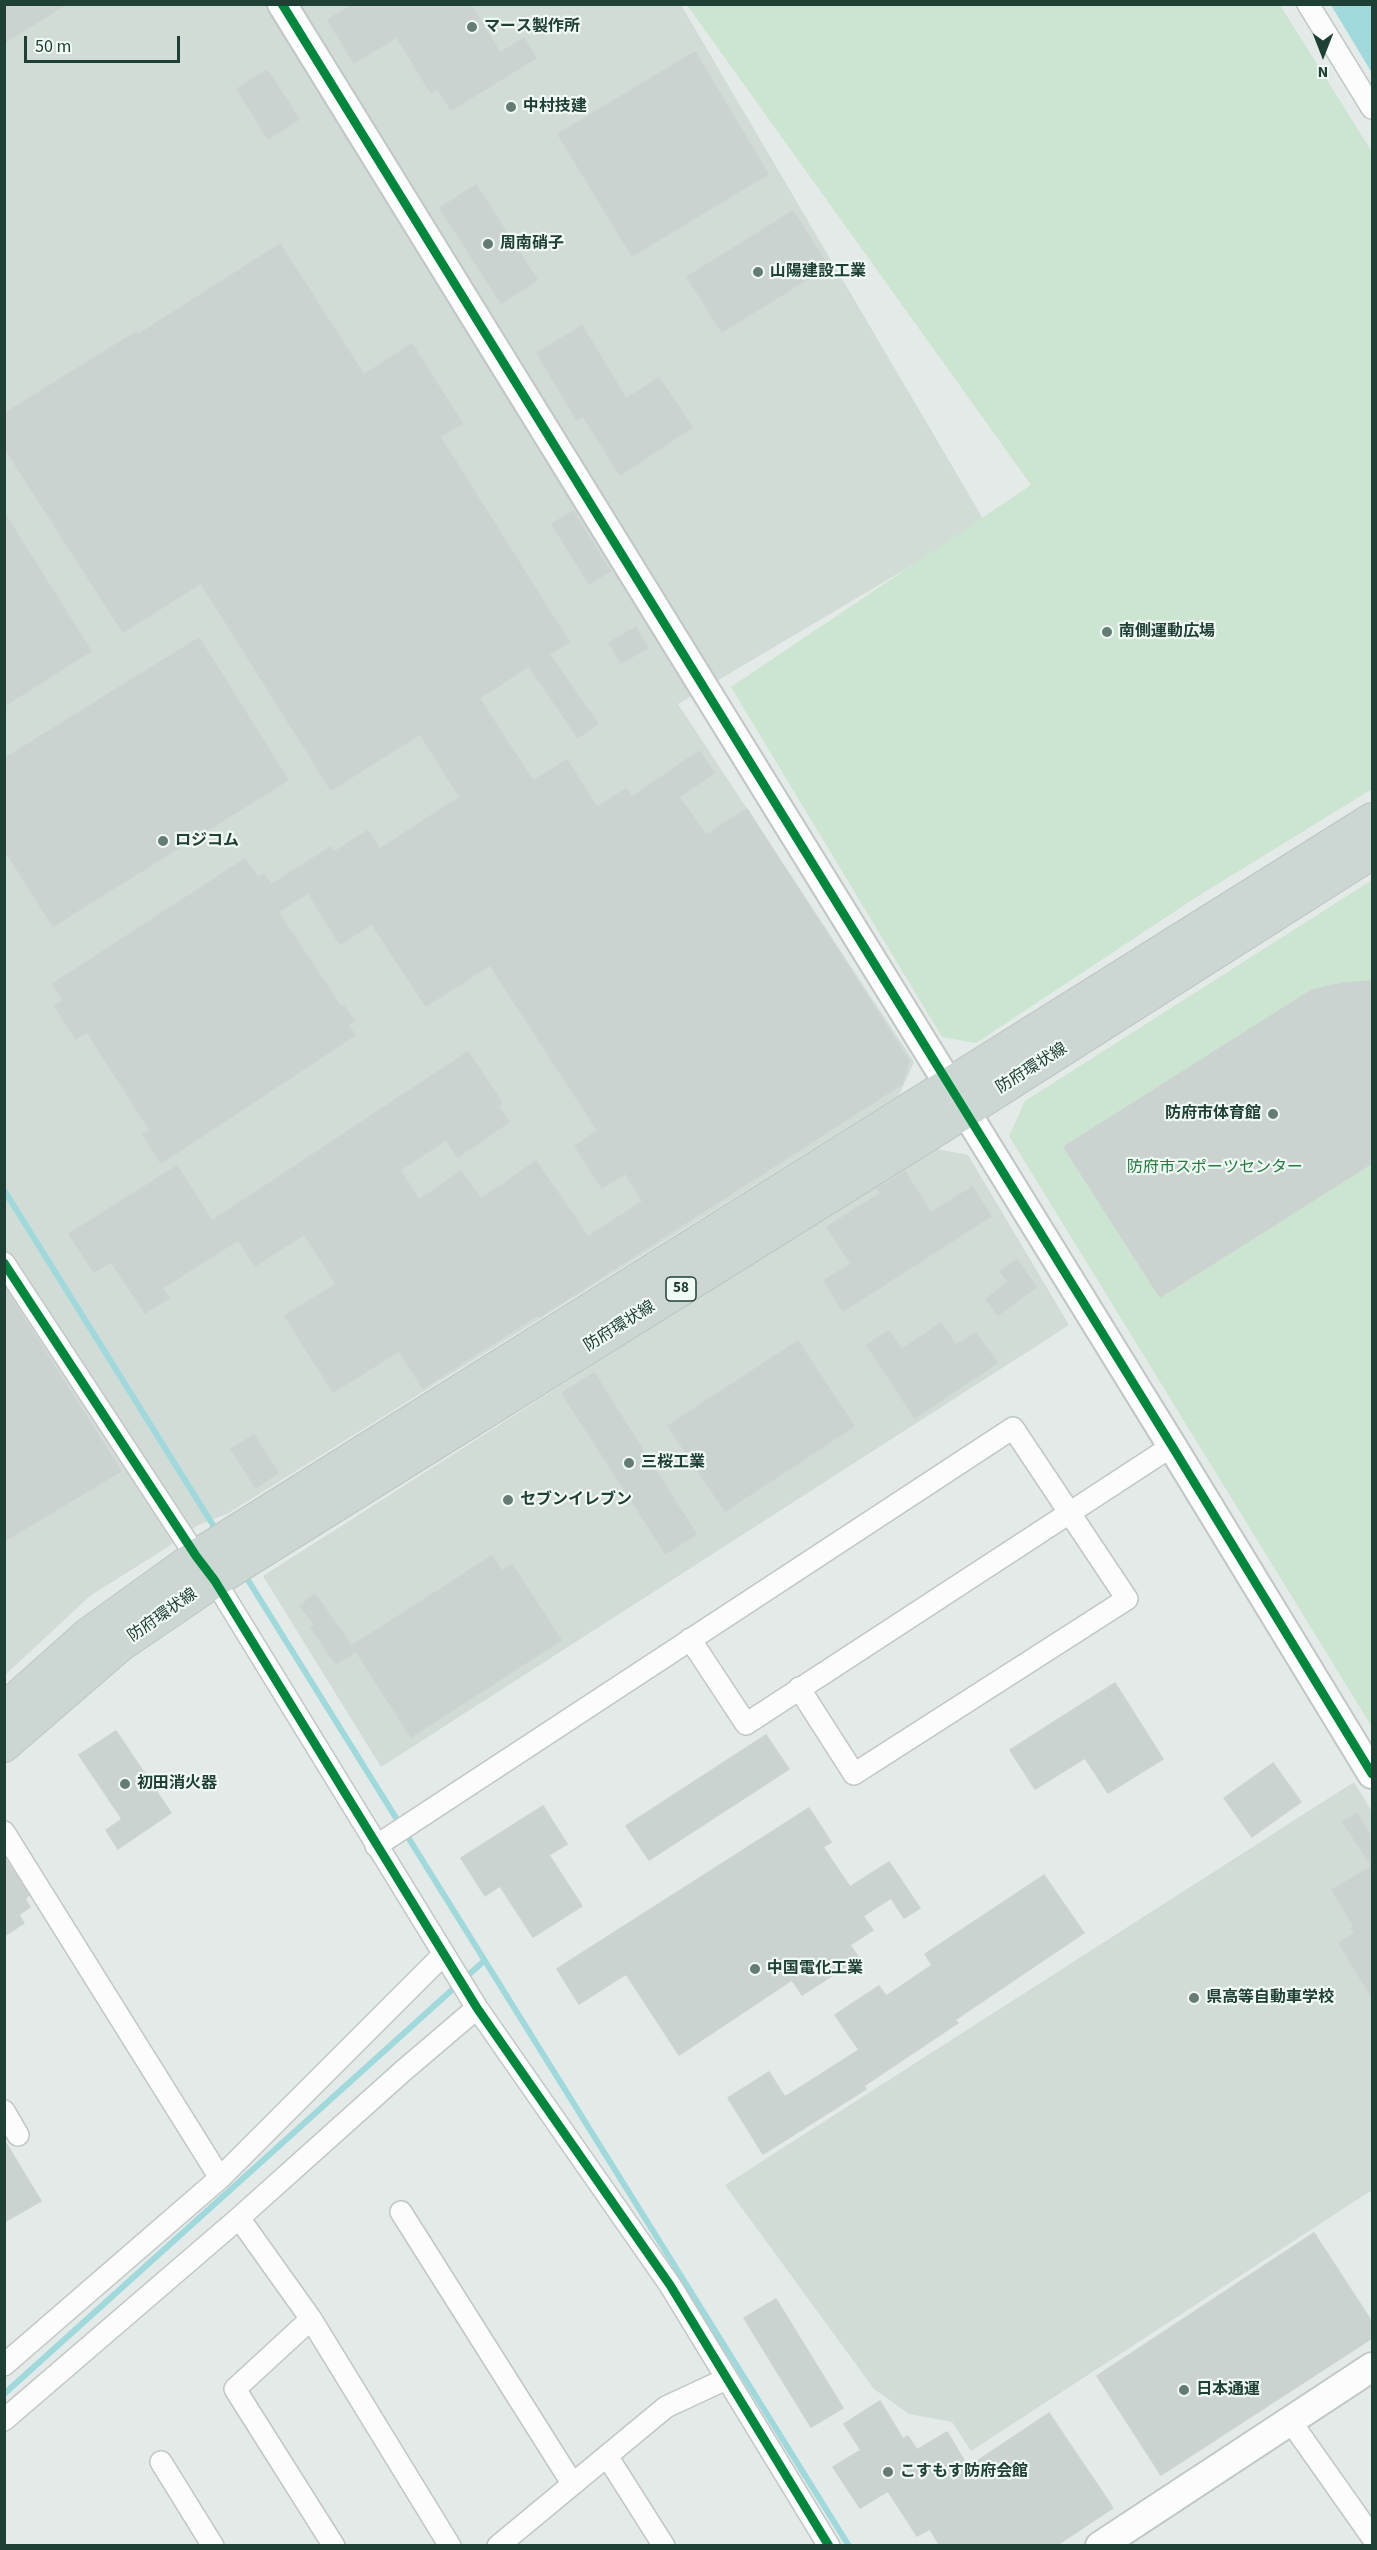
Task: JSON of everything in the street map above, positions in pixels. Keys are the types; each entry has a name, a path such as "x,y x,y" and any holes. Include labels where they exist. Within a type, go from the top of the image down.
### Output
{"main road":[{"name":"防府環状線","path":"4,1709 88,1635 196,1556 947,1084 1231,910 1372,819"},
{"name":"防府環状線","path":"4,1746 121,1645 215,1581 965,1112 1372,853"}],"street":[{"path":"282,4 1372,1774"},
{"path":"1308,4 1372,108"},
{"path":"4,1263 196,1556 215,1581 477,2008 670,2285 829,2546"},
{"path":"376,1846 1013,1428 1127,1599 855,1774 799,1688"},
{"path":"690,1639 746,1724 1172,1446"},
{"path":"4,1832 220,2178"},
{"path":"4,2365 220,2178 444,1954"},
{"path":"4,2420 239,2218 477,2008"},
{"path":"4,2111 18,2134"},
{"path":"401,2212 572,2483"},
{"path":"239,2218 311,2319 450,2546"},
{"path":"311,2319 235,2389 334,2546"},
{"path":"1100,2546 1371,2372"},
{"path":"498,2546 666,2407 726,2379"},
{"path":"1291,2422 1372,2537"},
{"path":"607,2456 664,2546"},
{"path":"160,2462 213,2546"}],"shaded area":[{"path":"5,5 681,5 985,522 678,704 914,1062 899,1095 227,1514 198,1525 90,1596 5,1675"},
{"path":"932,1148 968,1155 1069,1325 381,1767 263,1576"},
{"name":"県高等自動車学校","path":"1354,1782 1372,1812 1372,2190 971,2451 952,2422 909,2414 874,2389 725,2185"}],"green space":[{"path":"687,5 1280,5 1372,152 1372,789 1195,898 976,1043 942,1037 731,687 1031,485"},
{"name":"防府市スポーツセンター","path":"1372,880 1372,1727 1009,1136 1025,1101"}],"water":[{"path":"1331,5 1372,5 1372,73"}],"building":[{"path":"4,4 66,4 4,43"},
{"path":"353,4 470,4 500,53 524,38 536,58 451,110 438,89 431,93 397,37 354,63 328,20"},
{"path":"695,52 768,174 632,256 558,134"},
{"path":"267,70 299,119 268,139 237,89"},
{"name":"周南硝子","path":"476,185 537,280 501,303 440,208"},
{"name":"山陽建設工業","path":"793,211 828,266 722,332 687,277"},
{"path":"280,244 364,375 412,344 462,423 440,437 569,642 549,654 598,724 578,738 529,666 479,698 533,781 567,760 597,807 626,789 632,797 699,751 714,773 679,797 706,835 747,809 909,1061 902,1084 539,1317 538,1315 423,1388 399,1351 333,1392 285,1316 336,1284 304,1234 255,1266 238,1240 162,1288 169,1298 145,1313 111,1262 94,1272 69,1234 177,1166 212,1221 468,1052 502,1103 498,1106 509,1122 458,1157 446,1140 400,1170 419,1200 461,1171 481,1199 536,1161 588,1237 643,1201 625,1173 602,1188 575,1146 598,1131 490,965 426,1006 372,924 340,944 308,893 278,912 341,1007 344,1006 354,1021 348,1025 355,1035 161,1163 143,1134 150,1130 87,1032 76,1039 55,1006 63,1000 53,984 245,859 258,878 264,874 271,885 331,847 334,852 368,831 380,849 460,797 420,734 331,790 201,583 123,632 4,447 4,414 136,332 138,335"},
{"path":"582,326 626,399 659,378 692,427 620,475 583,416 577,420 537,353"},
{"path":"573,511 610,571 589,584 552,524"},
{"path":"4,513 91,651 4,706"},
{"path":"636,627 648,648 621,663 609,643"},
{"path":"199,638 288,780 53,926 4,849 4,759"},
{"path":"1372,981 1372,1163 1160,1297 1064,1147 1312,990 1343,983"},
{"path":"905,1172 931,1213 972,1187 991,1216 843,1311 824,1281 851,1264 827,1227 881,1193 878,1189"},
{"path":"1017,1260 1036,1287 998,1315 986,1299 1008,1282 1000,1271"},
{"path":"4,1287 121,1471 4,1541"},
{"path":"941,1323 956,1345 976,1333 997,1363 915,1418 867,1345 889,1331 902,1349"},
{"path":"798,1341 854,1426 725,1511 668,1426"},
{"name":"三桜工業","path":"594,1373 696,1534 666,1554 562,1393"},
{"path":"254,1435 278,1473 256,1488 231,1449"},
{"path":"492,1556 502,1571 512,1565 561,1640 411,1737 356,1651 336,1664 311,1628 315,1625 300,1606 315,1594 353,1648 352,1646"},
{"path":"1115,1683 1163,1759 1108,1793 1085,1758 1035,1789 1010,1750"},
{"name":"初田消火器","path":"116,1731 171,1813 118,1849 106,1830 122,1819 79,1755"},
{"path":"766,1735 789,1769 649,1860 626,1826"},
{"path":"1273,1763 1301,1802 1252,1837 1224,1798"},
{"path":"543,1806 567,1844 549,1855 582,1906 533,1937 500,1886 485,1896 461,1858"},
{"path":"809,1808 831,1842 823,1847 850,1887 889,1862 920,1908 904,1918 891,1898 863,1916 873,1930 850,1945 859,1958 802,1995 792,1980 679,2055 626,1974 579,2004 557,1969"},
{"path":"1357,1814 1372,1838 1372,1866 1343,1822"},
{"path":"4,1857 29,1895 25,1899 30,1907 19,1915 24,1923 4,1936"},
{"path":"1372,1866 1372,1997 1339,1943 1355,1933 1351,1928 1354,1926 1332,1890"},
{"path":"1044,1875 1084,1933 955,2020 958,2023 864,2086 866,2089 763,2154 728,2098 769,2072 785,2097 859,2050 835,2015 879,1986 886,1996 932,1965 925,1954"},
{"path":"4,2140 41,2201 4,2222"},
{"path":"1314,2233 1372,2322 1372,2338 1161,2475 1097,2376"},
{"path":"776,2299 843,2408 811,2427 744,2318"},
{"path":"880,2401 903,2439 908,2436 917,2450 947,2432 968,2467 1049,2413 1113,2508 1056,2546 940,2546 930,2529 917,2536 888,2491 860,2508 833,2467 861,2450 844,2424"}],"waterway":[{"path":"4,1190 218,1533"},
{"path":"243,1572 849,2546"},
{"path":"4,2394 484,1961"}],"cycle path":[{"path":"282,4 1372,1774"},
{"path":"4,1263 196,1556 215,1581 477,2008 670,2285 829,2546"}],"place":[{"name":"マース製作所","path":"472,27"},
{"name":"中村技建","path":"511,107"},
{"name":"周南硝子","path":"488,244"},
{"name":"山陽建設工業","path":"758,272"},
{"name":"南側運動広場","path":"1107,632"},
{"name":"ロジコム","path":"163,841"},
{"name":"防府市体育館","path":"1273,1114"},
{"name":"三桜工業","path":"629,1463"},
{"name":"セブンイレブン","path":"508,1500"},
{"name":"初田消火器","path":"125,1784"},
{"name":"中国電化工業","path":"755,1969"},
{"name":"県高等自動車学校","path":"1194,1998"},
{"name":"日本通運","path":"1184,2390"},
{"name":"こすもす防府会館","path":"888,2472"}]}
